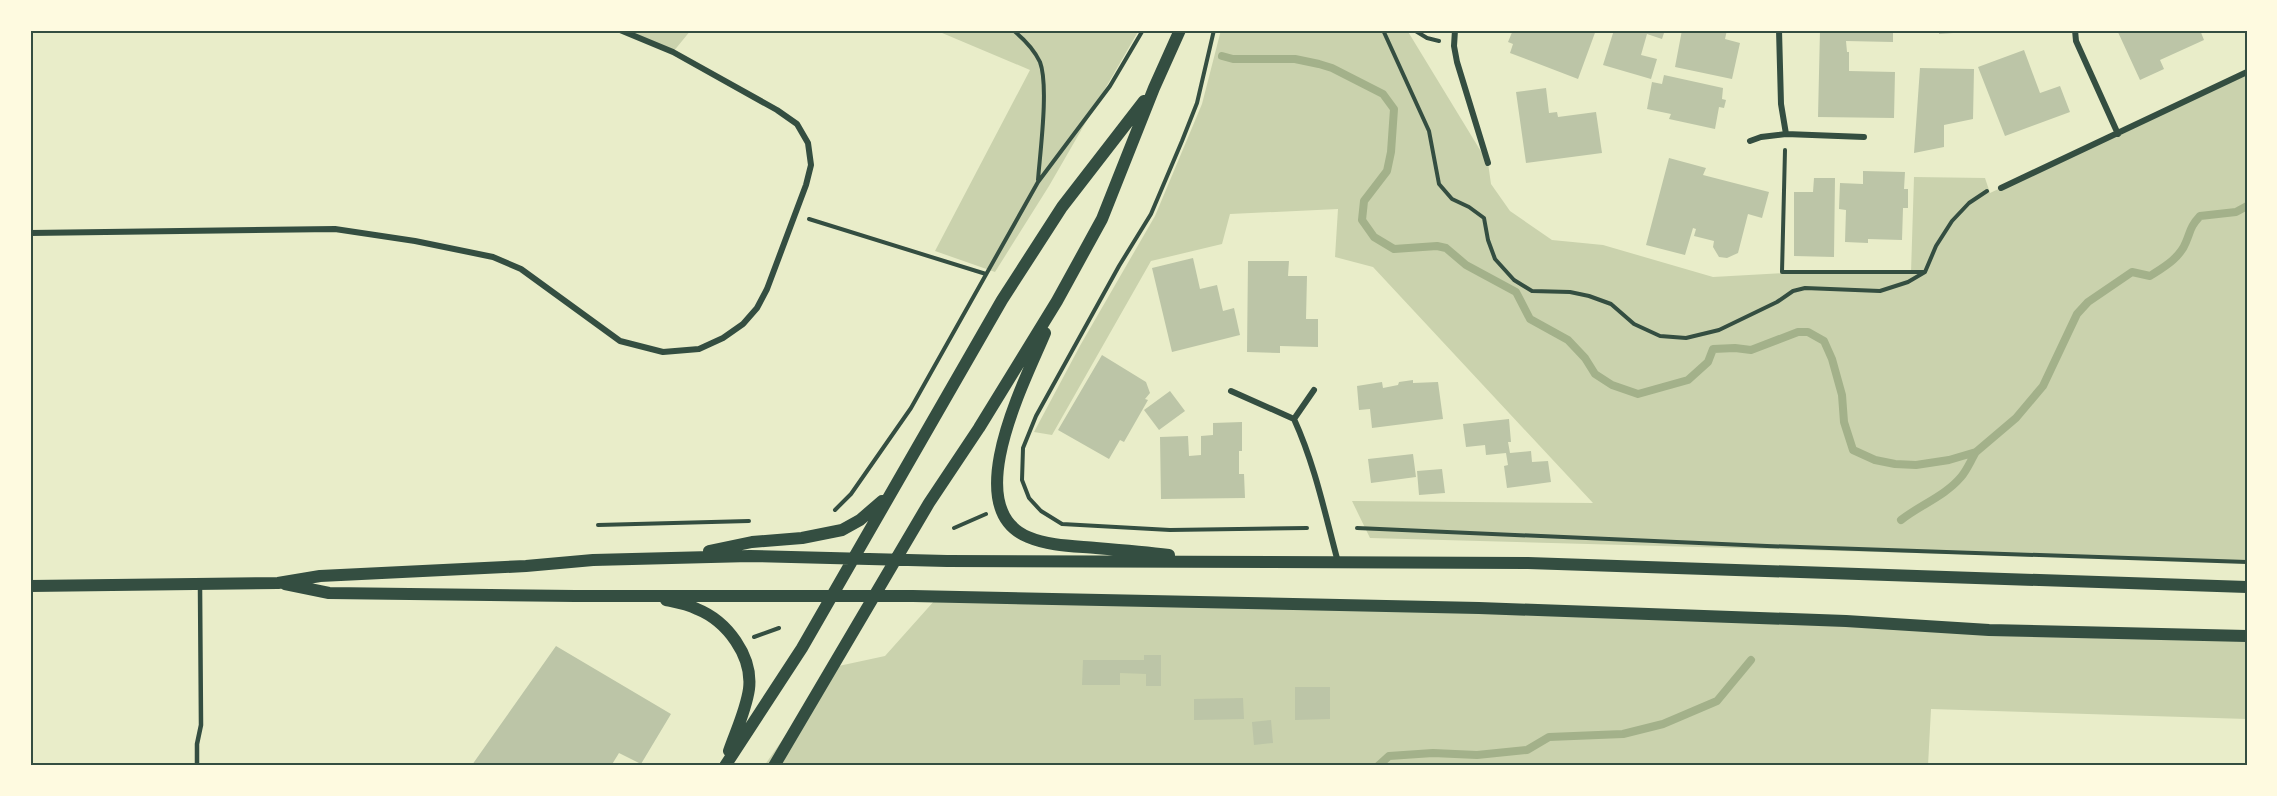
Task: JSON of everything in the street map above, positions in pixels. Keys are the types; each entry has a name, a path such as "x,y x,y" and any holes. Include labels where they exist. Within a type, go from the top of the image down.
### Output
{"main road":[{"path":"774,766 929,503 979,428 1057,301 1102,219 1179,30"},
{"path":"724,766 802,648 1002,300 1062,207 1154,88"},
{"path":"1057,301 1005,431 999,457 997,489 1001,507 1011,525 1027,537 1051,543 1248,562"},
{"path":"676,558 752,542 802,538 842,530 860,520 888,496"},
{"path":"30,586 278,583 330,575 526,566 593,560 750,556 896,560 1528,563 2247,587"},
{"path":"278,583 329,593 575,596 875,595 1479,608 1846,621 1989,630 2247,636"},
{"path":"646,596 697,608 719,623 738,644 748,670 749,688 724,766"}],"street":[{"path":"30,233 335,229 464,249 493,257 521,269 620,341 663,352 699,349 723,339 743,324 757,308 767,289 806,184 811,165 808,143 797,124 777,110 673,52 620,30"},
{"path":"1455,30 1454,46 1488,164"},
{"path":"1779,30 1781,104 1786,134"},
{"path":"2075,30 2076,41 2118,134"},
{"path":"2001,188 2247,72"},
{"path":"1750,141 1761,137 1786,134 1864,138"},
{"path":"1294,419 1314,390"},
{"path":"1231,391 1294,419 1306,445 1319,486 1338,562"}],"lane":[{"path":"197,766 197,744 201,725 200,584"}],"path":[{"path":"1013,30 1032,48 1041,65 1043,77 1038,182"},
{"path":"831,514 851,494 910,408 1046,169 1110,86 1143,30"},
{"path":"1214,30 1197,103 1151,214 1119,266 1036,416 1023,448 1022,480 1029,498 1041,511 1062,524 1170,530 1307,528"},
{"path":"1383,30 1429,131 1439,183 1452,199 1469,207 1484,218 1488,240 1495,259 1514,280 1532,291 1570,292 1611,304 1634,324 1660,336 1686,338 1719,330 1777,302 1793,291 1805,288 1880,291 1908,282 1925,272 1936,246 1952,222 1969,203 1989,190"},
{"path":"1414,30 1427,38 1454,46"},
{"path":"1786,134 1782,272 1925,272"},
{"path":"795,215 986,274"},
{"path":"954,528 988,513"},
{"path":"598,525 760,521"},
{"path":"1357,528 1767,546 2247,562"},
{"path":"747,639 779,628"}],"green space":[{"path":"619,30 691,30 673,52"},
{"path":"935,30 1139,30 1049,186 995,272 935,251 1030,70"},
{"path":"1221,30 1407,30 1488,163 1491,184 1510,211 1552,240 1603,245 1713,277 1785,273 1911,273 1914,177 1985,178 1990,193 2247,72 2247,562 1370,538 1352,501 1593,503 1373,267 1335,257 1338,209 1230,214 1222,244 1151,261 1052,435 1034,432 1081,344 1155,216 1202,104"},
{"path":"958,597 2247,636 2247,719 1931,709 1928,766 764,766 834,667 885,656 935,600"}],"building":[{"path":"1513,30 1596,30 1578,79 1510,53 1513,44 1508,42"},
{"path":"1614,30 1665,30 1662,39 1647,34 1641,55 1657,59 1651,79 1603,65"},
{"path":"1682,30 1727,30 1725,39 1740,43 1732,79 1675,67"},
{"path":"1820,30 1893,30 1893,42 1846,41 1847,52 1849,52 1849,71 1895,72 1894,118 1818,117"},
{"path":"1939,30 1967,30 1967,32 1939,34"},
{"path":"2117,30 2200,30 2204,40 2160,60 2164,69 2140,80"},
{"path":"2024,50 2040,93 2060,86 2070,112 2005,136 1978,67"},
{"path":"1920,68 1974,69 1973,119 1944,125 1944,147 1914,153"},
{"path":"1664,75 1723,88 1722,99 1726,100 1724,108 1719,107 1715,129 1669,119 1671,114 1647,109 1652,82 1662,84"},
{"path":"1546,88 1549,113 1557,112 1558,117 1596,112 1602,153 1526,163 1516,92"},
{"path":"1669,158 1706,168 1703,175 1769,192 1762,218 1748,214 1738,253 1727,258 1719,257 1713,247 1714,241 1694,236 1696,229 1693,228 1685,255 1646,245"},
{"path":"1863,171 1905,172 1904,189 1908,189 1908,208 1903,208 1902,240 1868,239 1868,243 1845,242 1846,210 1839,209 1840,183 1863,184"},
{"path":"1814,178 1835,178 1834,257 1794,256 1794,192 1813,192"},
{"path":"1193,258 1200,289 1217,285 1223,311 1234,308 1240,335 1172,352 1152,268"},
{"path":"1248,261 1289,261 1288,276 1307,276 1306,319 1318,319 1318,347 1280,346 1280,353 1247,352"},
{"path":"1102,355 1146,382 1150,393 1124,442 1120,440 1109,459 1058,430"},
{"path":"1413,380 1413,383 1438,382 1443,419 1372,428 1370,409 1359,410 1357,386 1382,382 1383,388"},
{"path":"1170,391 1185,411 1159,430 1144,410"},
{"path":"1509,419 1510,453 1531,451 1532,462 1548,461 1551,482 1507,488 1504,466 1508,465 1506,453 1486,455 1485,445 1466,447 1463,424"},
{"path":"1242,422 1239,474 1244,474 1245,498 1161,499 1160,437 1188,436 1189,456 1201,455 1201,436 1213,435 1213,423"},
{"path":"1413,454 1416,477 1371,483 1368,459"},
{"path":"1442,469 1445,493 1419,495 1417,471"},
{"path":"556,646 671,714 641,764 619,753 611,766 472,765"},
{"path":"1144,655 1161,655 1161,686 1146,686 1146,674 1120,673 1120,685 1082,685 1083,660 1144,660"},
{"path":"1295,687 1330,687 1330,719 1295,720"},
{"path":"1243,698 1244,719 1194,720 1194,699"},
{"path":"1271,720 1273,743 1254,745 1252,722"}],"waterway":[{"path":"1222,56 1233,59 1295,59 1319,64 1332,68 1383,94 1394,109 1391,152 1387,171 1364,201 1362,220 1374,237 1394,249 1437,246 1446,248 1466,265 1516,292 1530,319 1568,340 1585,358 1595,374 1612,385 1638,394 1688,380 1708,362 1713,349 1751,350 1798,332 1808,332 1824,341 1832,359 1842,395 1844,422 1853,450 1875,460 1895,464 1916,465 1949,460 1976,452 2016,418 2043,386 2077,314 2088,302 2132,272 2150,276 2166,266 2180,253 2192,226 2200,216 2236,212 2247,206"},
{"path":"1901,520 1955,484 1976,452"},
{"path":"1378,766 1389,756 1433,753 1477,755 1527,750 1549,737 1623,734 1663,724 1717,701 1751,660"}]}
